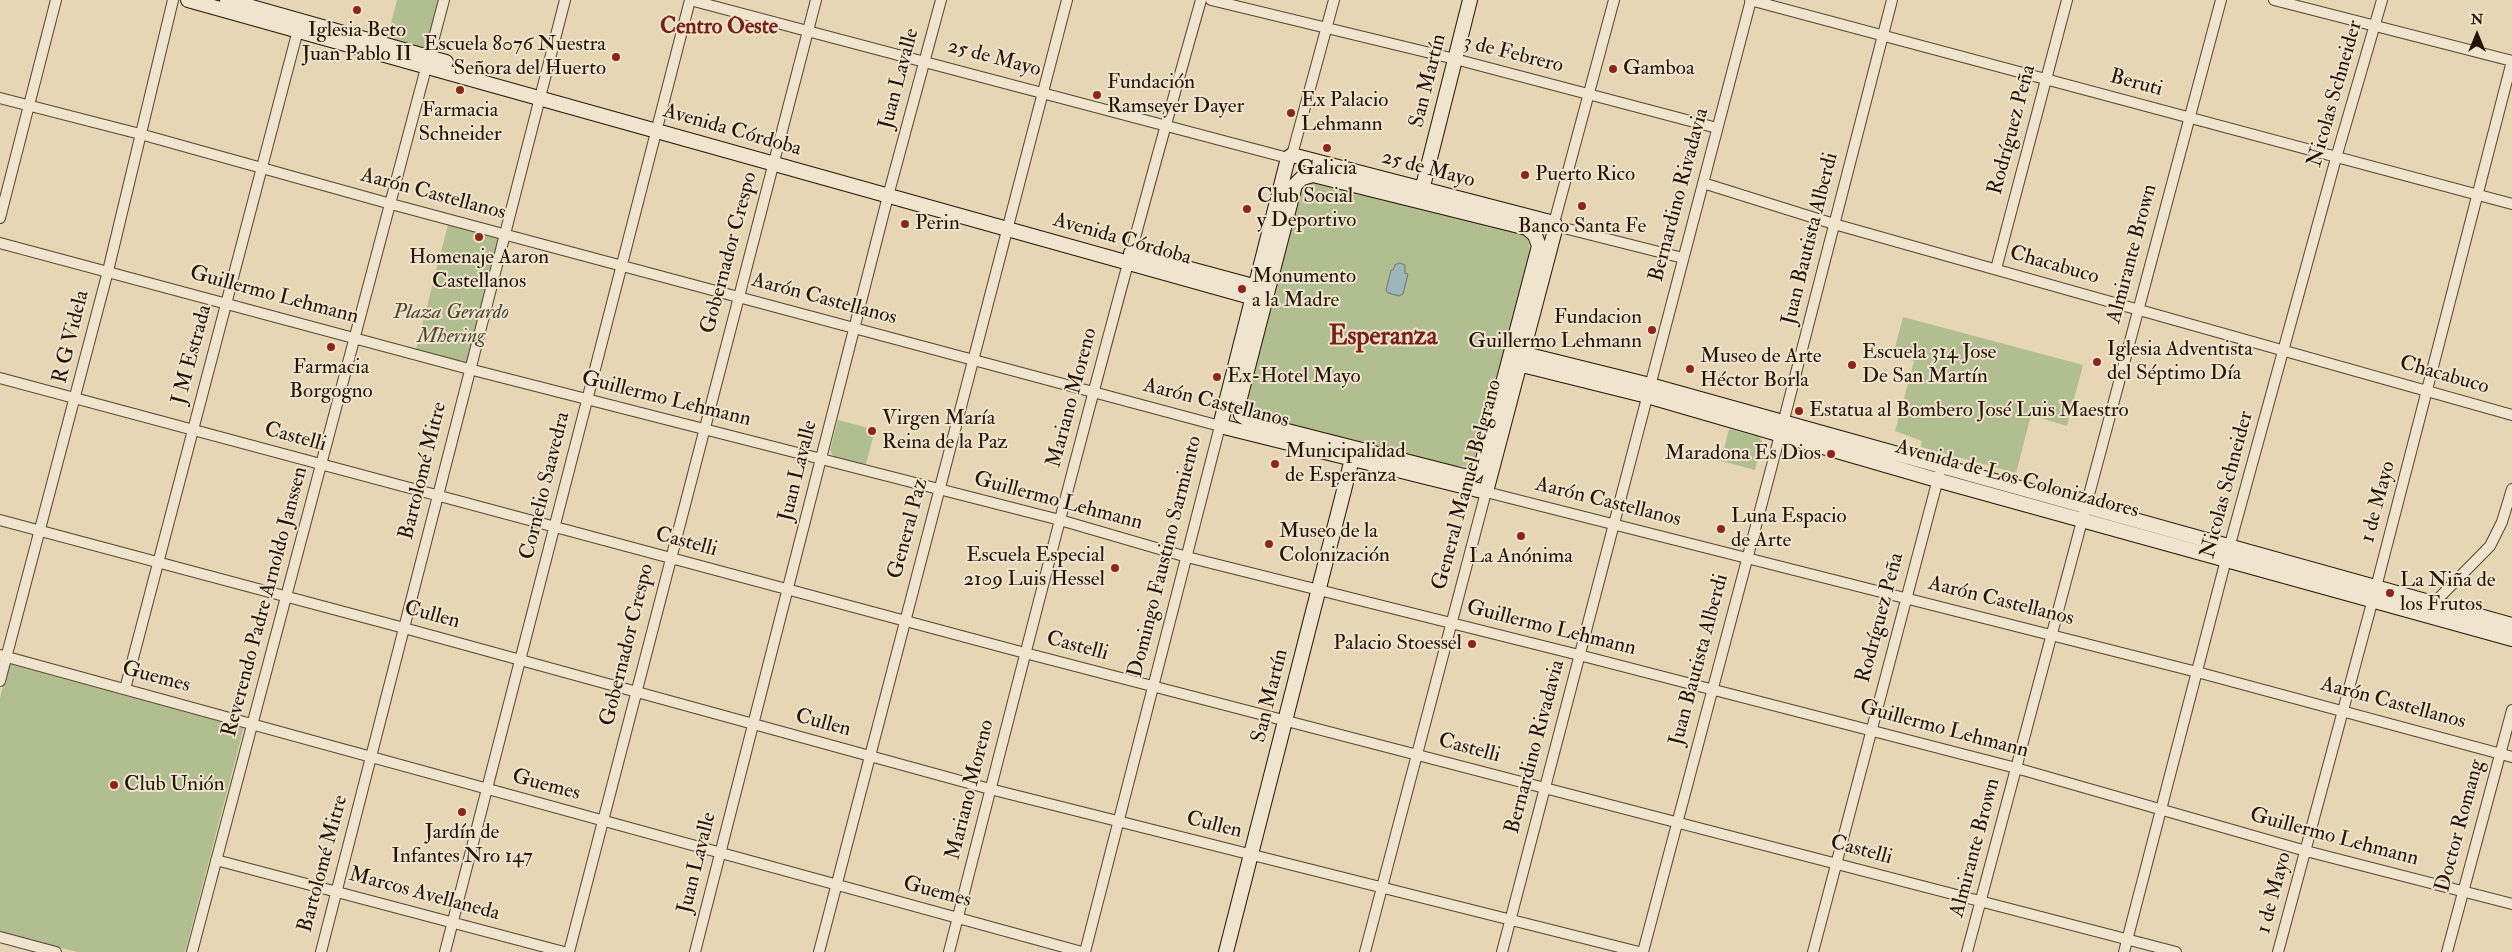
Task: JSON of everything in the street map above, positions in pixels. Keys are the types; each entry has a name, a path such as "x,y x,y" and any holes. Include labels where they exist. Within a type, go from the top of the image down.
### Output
{"main road":[{"name":"Avenida Córdoba","path":"188,0 542,93 1260,294"},
{"name":"Avenida Córdoba","path":"227,0 428,62"},
{"name":"San Martín","path":"1421,195 1470,0"},
{"name":"25 de Mayo","path":"1290,156 1526,228 1538,240"},
{"name":"Domingo Faustino Sarmiento","path":"1239,402 1290,156"},
{"name":"25 de Mayo","path":"1313,175 1421,195 1555,225"},
{"name":"Domingo Faustino Sarmiento","path":"1220,426 1295,185 1302,178 1313,175"},
{"name":"General Manuel Belgrano","path":"1464,476 1474,474 1482,467 1555,225"},
{"name":"General Manuel Belgrano","path":"1486,492 1516,357 1538,240"},
{"name":"Avenida de Los Colonizadores","path":"1516,357 1648,391 1940,474 2374,593 2428,609 2512,639"},
{"name":"Aarón Castellanos","path":"1239,402 1242,416 1252,422 1353,454 1486,492"},
{"name":"Aarón Castellanos","path":"1220,426 1464,476"},
{"name":"San Martín","path":"1226,952 1353,454"},
{"name":"Avenida de Los Colonizadores","path":"2428,609 2512,626"}],"street":[{"path":"0,218 56,0"},
{"name":"R G Videla","path":"0,681 3,656 40,531 108,271 173,0"},
{"name":"Reverendo Padre Arnoldo Janssen","path":"192,952 444,0"},
{"name":"Bartolomé Mitre","path":"321,952 565,0"},
{"name":"25 de Mayo","path":"690,0 1290,156"},
{"name":"Cornelio Saavedra","path":"445,952 690,0"},
{"name":"Gobernador Crespo","path":"569,952 737,297 816,0"},
{"name":"Juan Lavalle","path":"695,952 889,191 941,0"},
{"name":"General Paz","path":"818,952 1067,0"},
{"name":"Mariano Moreno","path":"948,952 1165,124 1201,0"},
{"name":"3 de Febrero","path":"1211,0 1455,59 1717,128"},
{"name":"Domingo Faustino Sarmiento","path":"1290,156 1334,0"},
{"name":"General Manuel Belgrano","path":"1555,225 1614,0"},
{"name":"Beruti","path":"1750,0 2476,196 2512,204"},
{"name":"Bernardino Rivadavia","path":"1502,952 1750,0"},
{"name":"Juan Bautista Alberdi","path":"1641,952 1782,429 1892,0"},
{"name":"Rodríguez Peña","path":"1996,269 2066,0"},
{"name":"Almirante Brown","path":"1967,952 2221,0"},
{"path":"2274,0 2512,61"},
{"name":"Nicolas Schneider","path":"2124,952 2228,553 2336,158 2382,0"},
{"name":"J M Estrada","path":"124,689 298,30"},
{"name":"1 de Mayo","path":"2278,952 2374,593 2512,61"},
{"name":"Aarón Castellanos","path":"0,98 140,134 390,204 1220,426"},
{"name":"Chacabuco","path":"1703,183 1834,224 2512,415"},
{"name":"25 de Mayo","path":"1555,225 1683,258"},
{"name":"Guillermo Lehmann","path":"0,243 226,302 469,369 1060,520 1187,557 1580,655 2016,768 2306,851 2512,904"},
{"name":"Castelli","path":"0,378 1025,653 2176,952"},
{"name":"Domingo Faustino Sarmiento","path":"1084,952 1220,426"},
{"name":"Rodríguez Peña","path":"1813,952 1905,598 1940,474"},
{"path":"2428,609 2490,546 2502,522 2512,489"},
{"name":"Aarón Castellanos","path":"1486,492 2197,672 2512,757"},
{"name":"General Manuel Belgrano","path":"1365,952 1486,492"},
{"name":"Cullen","path":"0,520 404,628 990,789 1641,952"},
{"name":"Guemes","path":"3,656 1084,952"},
{"name":"Doctor Romang","path":"2447,952 2512,710"},
{"name":"Marcos Avellaneda","path":"216,860 564,952"},
{"path":"0,937 53,952"}],"green space":[{"path":"397,0 444,0 431,51 387,39"},
{"path":"1317,181 1523,234 1528,238 1530,250 1477,455 1468,466 1453,466 1254,416 1245,409 1245,396 1298,189 1303,184"},
{"name":"Plaza Gerardo Mhering","path":"449,221 503,235 468,368 415,353"},
{"path":"1903,317 2083,365 2067,426 2031,415 2016,473 1921,447 1922,441 1895,431 1914,361 1893,355"},
{"path":"838,420 872,429 874,434 865,467 834,458 830,450"},
{"path":"1729,429 1759,437 1762,441 1755,470 1721,461"},
{"name":"Club Unión","path":"9,663 244,727 185,952 77,952 0,932 0,698"}],"water":[{"path":"1400,263 1405,265 1405,273 1408,274 1403,294 1399,296 1388,293 1386,290 1391,270"}],"place":[{"name":"Iglesia Beto Juan Pablo II","path":"357,10"},
{"name":"Escuela 8076 Nuestra Señora del Huerto","path":"616,57"},
{"name":"Gamboa","path":"1613,69"},
{"name":"Farmacia Schneider","path":"460,90"},
{"name":"Fundación Ramseyer Dayer","path":"1097,95"},
{"name":"Ex Palacio Lehmann","path":"1291,113"},
{"name":"Galicia","path":"1327,148"},
{"name":"Puerto Rico","path":"1525,175"},
{"name":"Banco Santa Fe","path":"1582,206"},
{"name":"Club Social y Deportivo","path":"1247,209"},
{"name":"Perin","path":"905,224"},
{"name":"Homenaje Aaron Castellanos","path":"479,237"},
{"name":"Monumento a la Madre","path":"1242,289"},
{"name":"Fundacion Guillermo Lehmann","path":"1652,330"},
{"name":"Farmacia Borgogno","path":"331,347"},
{"name":"Iglesia Adventista del Séptimo Día","path":"2097,362"},
{"name":"Escuela 314 Jose De San Martín","path":"1852,365"},
{"name":"Museo de Arte Héctor Borla","path":"1690,369"},
{"name":"Ex-Hotel Mayo","path":"1217,377"},
{"name":"Estatua al Bombero José Luis Maestro","path":"1799,411"},
{"name":"Virgen María Reina de la Paz","path":"872,431"},
{"name":"Maradona Es Dios","path":"1831,454"},
{"name":"Municipalidad de Esperanza","path":"1275,464"},
{"name":"Luna Espacio de Arte","path":"1721,529"},
{"name":"La Anónima","path":"1521,536"},
{"name":"Museo de la Colonización","path":"1269,544"},
{"name":"Escuela Especial 2109 Luis Hessel","path":"1115,568"},
{"name":"La Niña de los Frutos","path":"2390,593"},
{"name":"Palacio Stoessel","path":"1472,644"},
{"name":"Club Unión","path":"114,785"},
{"name":"Jardín de Infantes Nro 147","path":"462,812"}],"district":[{"name":"Centro Oeste","path":"719,28"},
{"name":"Esperanza","path":"1383,338"}]}
